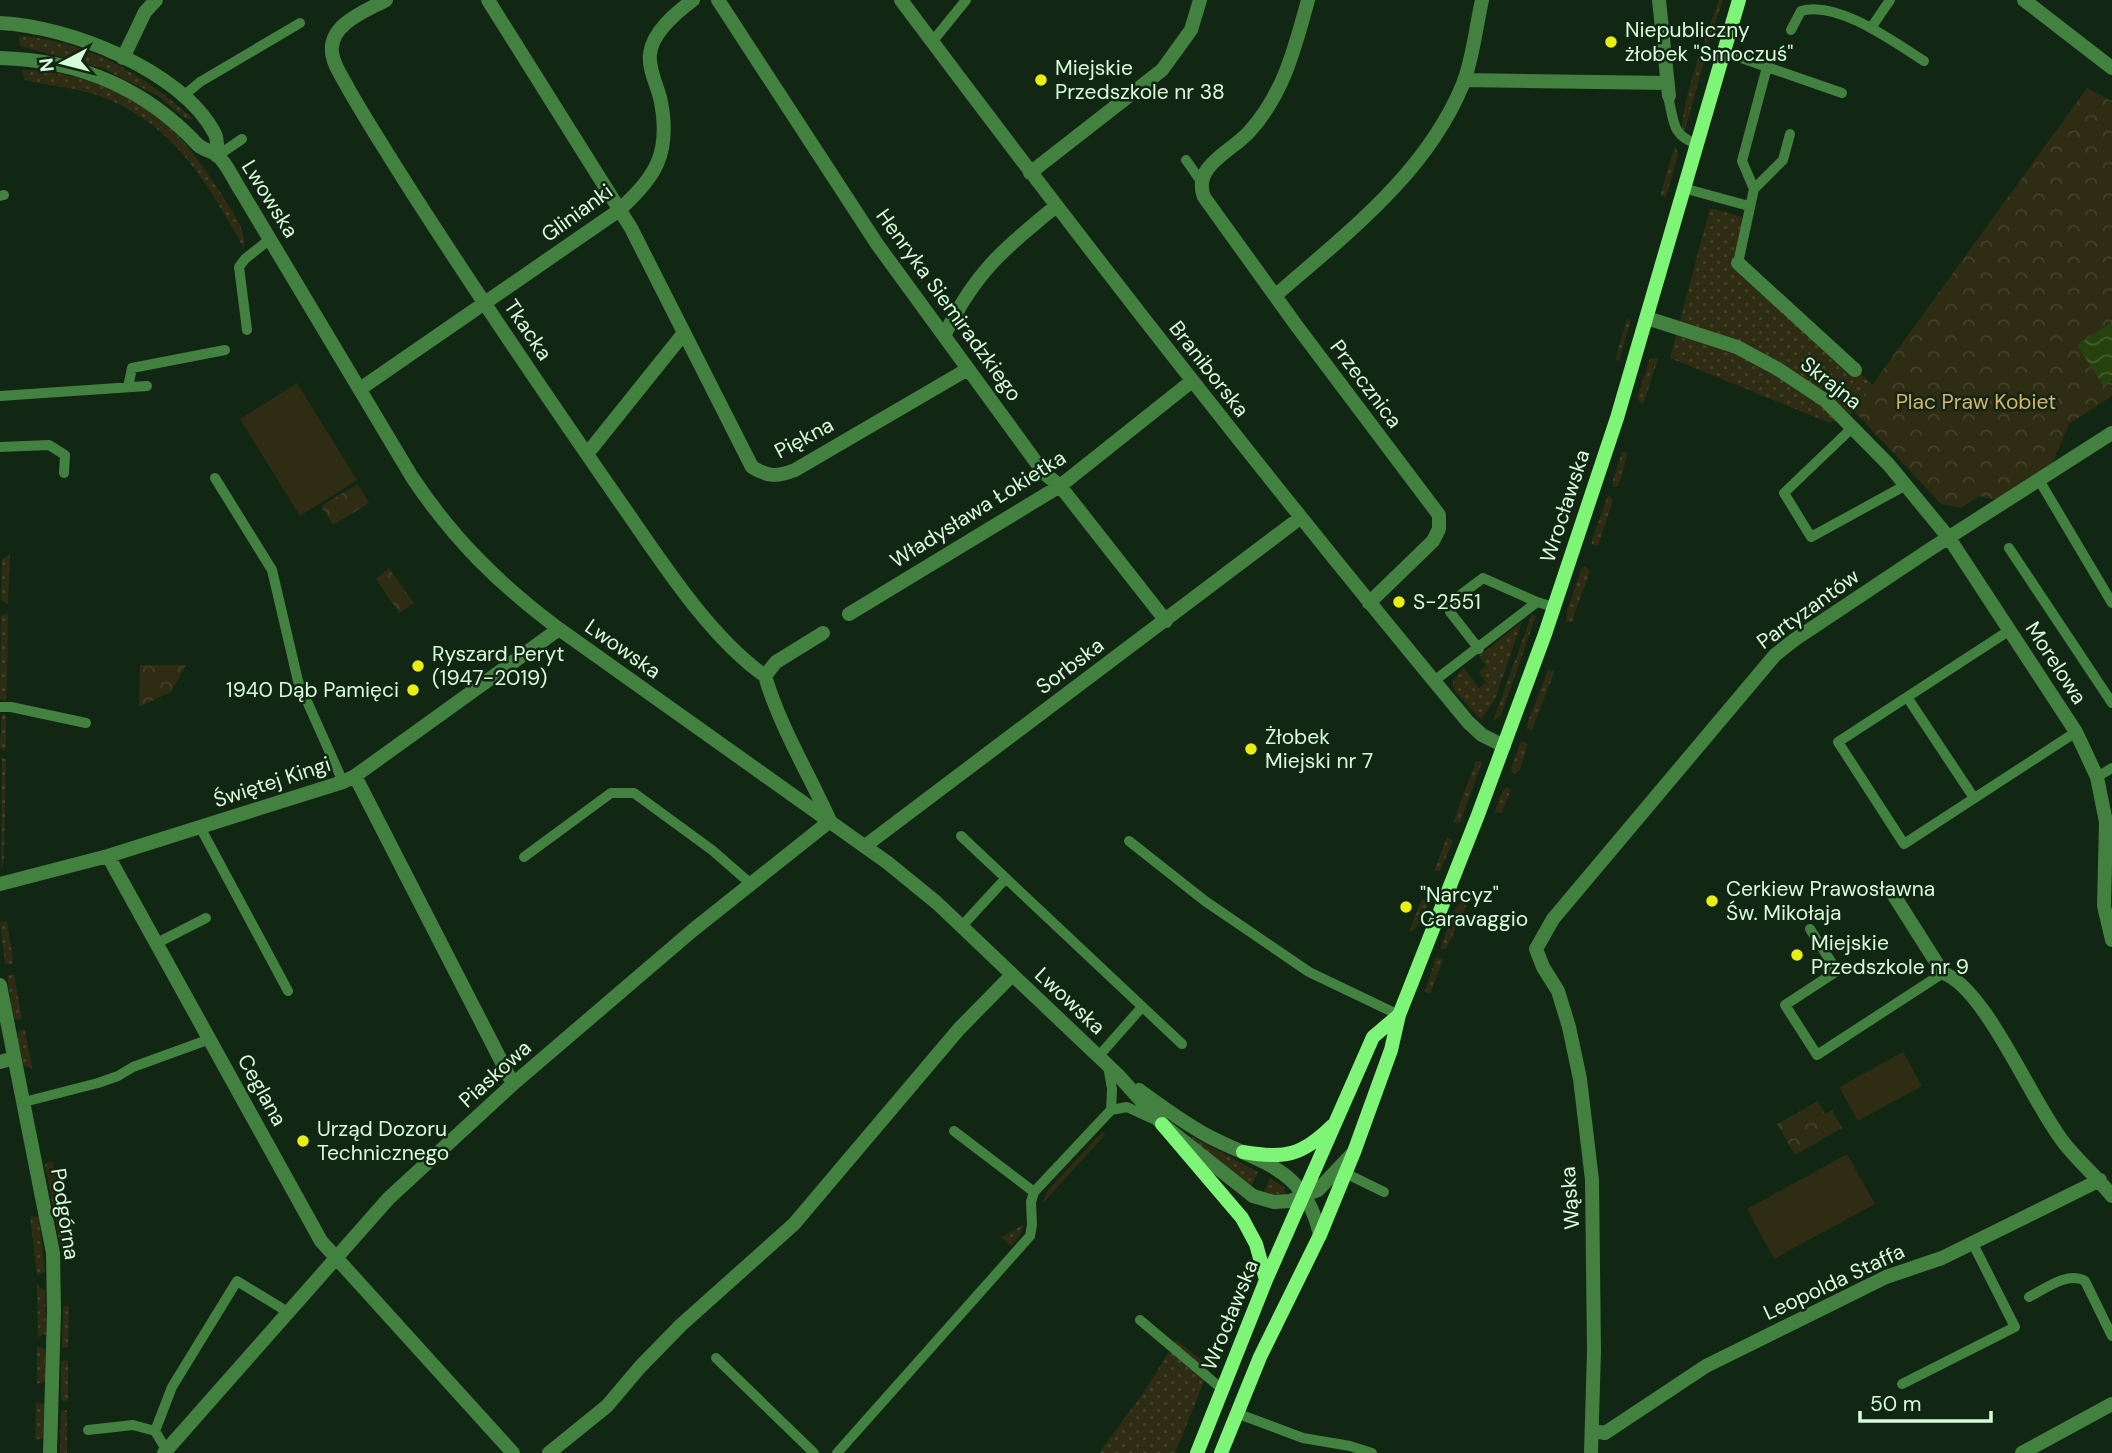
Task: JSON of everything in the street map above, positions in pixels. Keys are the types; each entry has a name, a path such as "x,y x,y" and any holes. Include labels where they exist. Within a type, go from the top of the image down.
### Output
{"main road":[{"name":"Wrocławska","path":"1221,1453 1236,1413 1320,1235 1354,1152 1391,1050 1399,1015 1504,746 1554,607 1617,418 1739,0"},
{"name":"Wrocławska","path":"1197,1453 1266,1280 1306,1195 1373,1037 1399,1015"},
{"path":"1243,1152 1272,1157 1301,1151 1321,1137 1338,1120"},
{"path":"1162,1124 1242,1218 1256,1244 1266,1280"}],"street":[{"name":"Piękna","path":"488,0 631,228 752,467 765,475 779,476 794,470 968,369"},
{"name":"Glinianki","path":"359,389 485,305 637,195 660,160 663,133 661,103 650,53 664,27 693,0"},
{"name":"Henryka Siemiradzkiego","path":"718,0 877,244 1044,473 1060,486 1166,621"},
{"name":"Braniborska","path":"901,0 1055,207 1300,518 1482,735 1504,746"},
{"path":"1030,173 1162,70 1191,30 1200,0"},
{"path":"1200,180 1207,168 1247,134 1268,110 1294,52 1308,0"},
{"path":"1276,295 1383,200 1412,170 1450,113 1464,80 1482,0"},
{"path":"1464,80 1668,93 1659,0"},
{"path":"2025,0 2112,68"},
{"path":"123,58 153,1"},
{"name":"Tkacka","path":"377,2 341,26 331,50 335,63 364,117 485,305 694,604 741,660 765,676"},
{"name":"Lwowska","path":"0,23 28,26 99,45 160,79 183,96 217,136 217,156"},
{"name":"Lwowska","path":"0,58 44,61 92,74 116,84 151,102 188,133 201,148 217,156 270,239 412,477 454,535 494,577 559,629 865,846 937,904 1108,1066 1162,1124 1253,1196 1274,1202 1290,1201 1306,1195 1288,1175 1205,1135 1108,1066"},
{"name":"Przecznica","path":"1200,180 1204,197 1439,516 1439,529 1433,541 1369,603"},
{"path":"945,334 960,304 986,268 1007,246 1055,207"},
{"path":"1738,263 1855,370"},
{"name":"Skrajna","path":"1647,317 1737,347 1778,369 1826,401 1906,485 1949,538"},
{"path":"587,454 684,333"},
{"name":"Władysława Łokietka","path":"849,614 1060,486 1192,381"},
{"name":"Partyzantów","path":"1536,949 1553,919 1775,655 2112,433"},
{"name":"Sorbska","path":"865,846 1300,518"},
{"name":"Morelowa","path":"1949,538 2076,732 2097,777 2106,822 2108,905 2112,940"},
{"name":"Świętej Kingi","path":"0,884 108,856 349,779 559,629"},
{"path":"823,633 776,662 765,676 782,724 830,821"},
{"path":"349,779 513,1084"},
{"name":"Piaskowa","path":"166,1452 389,1198 513,1084 698,925 830,821"},
{"name":"Ceglana","path":"108,856 321,1241 513,1453"},
{"path":"1893,894 1942,973 1954,977 1980,1005 2063,1143 2112,1196"},
{"name":"Wąska","path":"1536,949 1543,967 1558,991 1569,1027 1580,1079 1592,1180 1591,1453"},
{"path":"549,1453 607,1406 681,1325 794,1224 959,1029 1012,975"},
{"name":"Podgórna","path":"0,985 7,1060 24,1102 53,1254 50,1453"},
{"name":"Wrocławska","path":"1306,1195 1318,1190 1354,1152"},
{"name":"Leopolda Staffa","path":"1593,1431 1605,1433 1706,1366 1878,1281 1973,1244 2100,1180"},
{"path":"1306,1195 1320,1235"},
{"path":"2022,1453 2112,1404"}],"lane":[{"path":"932,42 966,0"},
{"path":"1871,28 1890,0"},
{"path":"1791,30 1801,11 1820,7 1848,16 1924,61"},
{"path":"183,96 200,82 300,23"},
{"path":"1724,52 1842,93"},
{"path":"1754,189 1742,161 1767,67"},
{"path":"1668,93 1678,132 1685,140 1697,144"},
{"path":"1738,263 1754,189 1783,160 1790,134"},
{"path":"217,156 242,139"},
{"path":"1186,160 1200,180"},
{"path":"1683,188 1749,206"},
{"path":"247,330 239,267 270,239"},
{"path":"128,387 132,368 225,350"},
{"path":"0,396 147,386"},
{"path":"1853,427 1784,493 1811,537 1906,485"},
{"path":"0,447 48,445 65,455 64,472"},
{"path":"215,478 272,570 298,681 349,779"},
{"path":"2039,480 2112,603"},
{"path":"2009,548 2112,703"},
{"path":"1479,649 1450,612 1451,602 1483,578 1554,607"},
{"path":"1434,681 1537,602"},
{"path":"2010,630 1838,742 1904,844 2076,732"},
{"path":"1907,697 1974,798"},
{"path":"0,707 86,723"},
{"path":"2097,777 2112,768"},
{"path":"524,857 611,793 634,793 712,850 751,884"},
{"path":"200,827 288,991"},
{"path":"961,836 1182,1044"},
{"path":"1129,841 1205,901 1309,972 1399,1015"},
{"path":"961,927 1006,878"},
{"path":"157,943 206,918"},
{"path":"1810,929 1837,971 1785,1005 1817,1055 1942,973"},
{"path":"1111,1110 1112,1089 1108,1066 1143,1007"},
{"path":"24,1102 98,1083 210,1039"},
{"path":"837,1453 1030,1236 1034,1192 1111,1110 1127,1107 1162,1124"},
{"path":"954,1131 1034,1192"},
{"path":"1345,1173 1384,1192"},
{"path":"1902,1384 2015,1327 1973,1244"},
{"path":"2029,1297 2065,1279 2080,1278 2085,1282 2112,1336"},
{"path":"155,1431 172,1387 237,1280 288,1312"},
{"path":"1140,1320 1222,1389"},
{"path":"716,1358 814,1453"},
{"path":"1236,1413 1303,1438 1350,1446 1372,1453"},
{"path":"88,1430 133,1425 155,1431 166,1452"}],"green space":[{"path":"1719,0 1723,0 1685,130 1682,129 1683,115 1696,64"},
{"path":"19,36 68,44 114,63 156,88 194,120 184,118 158,96 102,68 20,46"},
{"path":"22,70 62,74 101,85 137,103 169,127 198,160 238,220 243,233 244,248 215,199 184,156 145,120 94,94 25,80"},
{"name":"Plac Praw Kobiet","path":"2087,88 2112,101 2112,396 2069,424 2049,471 1997,500 1979,496 1961,508 1941,504 1855,412"},
{"path":"1675,145 1678,154 1666,197 1660,196"},
{"path":"1710,208 1742,217 1738,260 1873,385 1855,412 1830,423 1670,358"},
{"path":"1627,319 1631,320 1619,361 1616,356"},
{"path":"1650,358 1658,359 1644,402 1641,403 1637,398"},
{"path":"297,383 357,480 300,516 240,419"},
{"path":"1622,452 1626,452 1627,457 1618,486 1614,487 1612,483"},
{"path":"358,484 369,503 333,525 321,506"},
{"path":"1608,495 1613,500 1598,546 1592,544 1592,540"},
{"path":"9,555 8,604 1,600 2,559"},
{"path":"1585,566 1590,571 1572,622 1566,622 1567,611 1581,570"},
{"path":"389,568 414,603 399,613 376,579"},
{"path":"8,613 6,701 0,699 1,616"},
{"path":"1532,614 1536,616 1501,715 1493,721"},
{"path":"1522,622 1495,699 1481,720 1453,689 1453,680 1464,668 1479,688 1486,682 1479,672 1486,666 1479,656"},
{"path":"140,665 186,665 171,692 139,707"},
{"path":"1548,670 1554,673 1532,730 1527,729 1527,724"},
{"path":"2,714 6,715 4,751 0,747"},
{"path":"1521,741 1528,744 1520,770 1513,774 1511,768"},
{"path":"2,758 6,759 4,862 1,870"},
{"path":"1476,761 1482,762 1460,823 1453,822"},
{"path":"1506,787 1511,789 1502,813 1495,813 1499,798"},
{"path":"1447,837 1453,841 1440,871 1434,871"},
{"path":"1422,899 1428,904 1420,922 1412,932 1409,931"},
{"path":"1462,901 1467,903 1466,907 1446,949 1440,949 1455,909"},
{"path":"7,921 12,964 5,964 0,922"},
{"path":"1436,957 1443,960 1430,994 1425,992"},
{"path":"14,974 22,1020 14,1019 7,976"},
{"path":"20,1030 25,1030 32,1068 24,1066 17,1036"},
{"path":"1903,1052 1922,1086 1858,1121 1839,1087"},
{"path":"1818,1101 1825,1114 1832,1110 1842,1128 1795,1155 1777,1124"},
{"path":"1102,1132 1105,1135 1042,1204 1048,1190"},
{"path":"1193,1137 1258,1172 1251,1187 1190,1139"},
{"path":"1847,1154 1875,1204 1774,1259 1747,1209"},
{"path":"52,1161 69,1246 60,1247 45,1164"},
{"path":"1270,1178 1284,1187 1286,1195 1263,1194"},
{"path":"30,1216 39,1217 45,1272 37,1275"},
{"path":"1023,1225 1021,1234 1011,1246 1001,1237"},
{"path":"37,1285 45,1290 46,1334 38,1337"},
{"path":"69,1305 68,1347 62,1348 63,1307"},
{"path":"1176,1340 1210,1367 1175,1453 1099,1453 1146,1389"},
{"path":"37,1346 45,1349 45,1381 37,1384"},
{"path":"66,1360 68,1401 64,1402 61,1399 61,1362"},
{"path":"36,1402 44,1404 43,1438 35,1440"},
{"path":"67,1410 67,1453 60,1453 61,1411"}],"water":[{"path":"2112,322 2112,380 2104,386 2077,345"}],"place":[{"name":"Niepubliczny żłobek \"Smoczuś\"","path":"1611,42"},
{"name":"Miejskie Przedszkole nr 38","path":"1041,80"},
{"name":"S-2551","path":"1399,602"},
{"name":"Ryszard Peryt (1947-2019)","path":"418,666"},
{"name":"1940 Dąb Pamięci","path":"413,690"},
{"name":"Żłobek Miejski nr 7","path":"1251,749"},
{"name":"Cerkiew Prawosławna Św. Mikołaja","path":"1712,901"},
{"name":"\"Narcyz\" Caravaggio","path":"1406,907"},
{"name":"Miejskie Przedszkole nr 9","path":"1797,955"},
{"name":"Urząd Dozoru Technicznego","path":"303,1141"}]}
